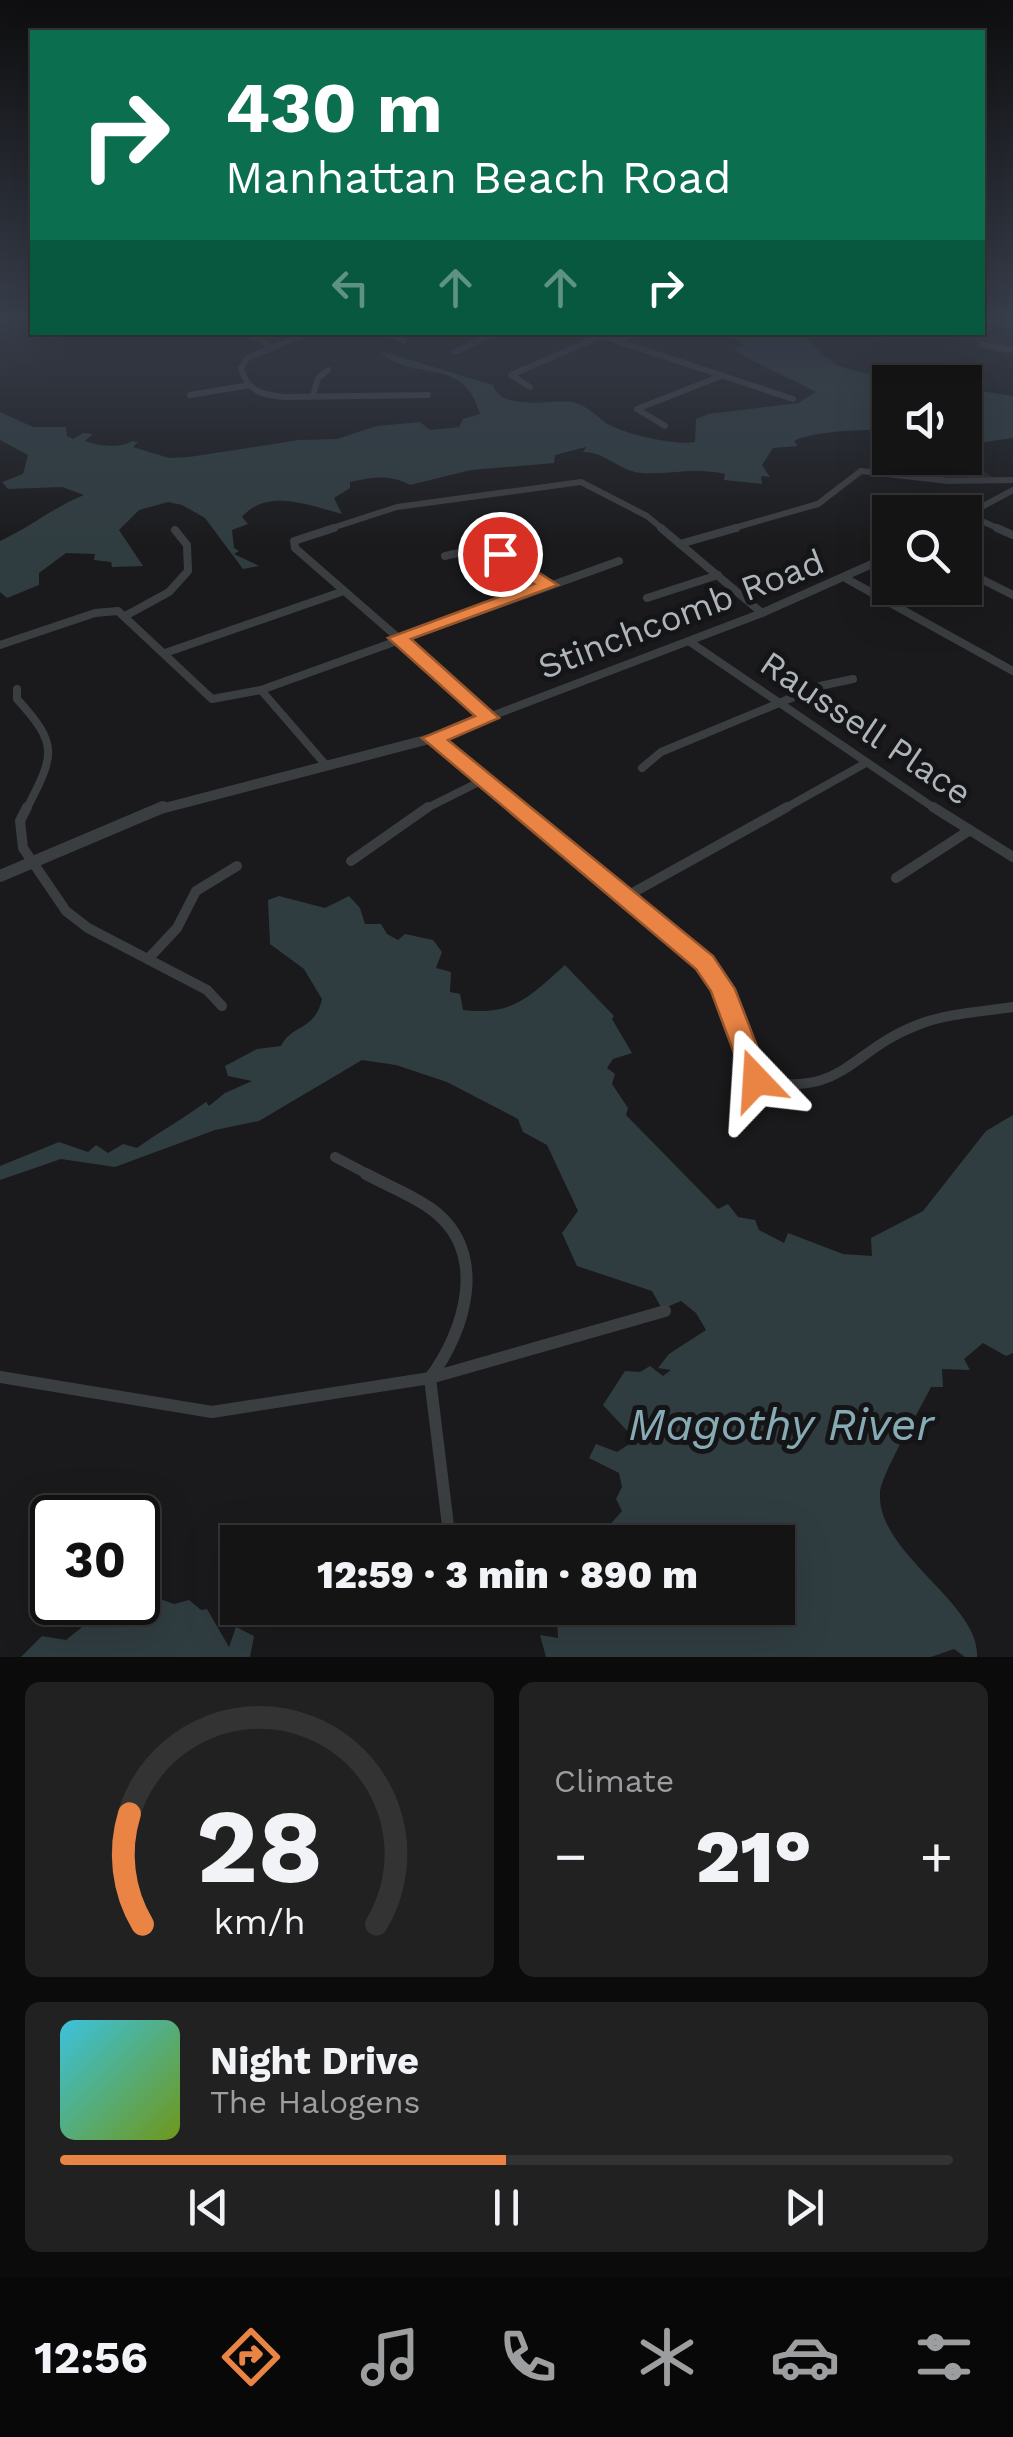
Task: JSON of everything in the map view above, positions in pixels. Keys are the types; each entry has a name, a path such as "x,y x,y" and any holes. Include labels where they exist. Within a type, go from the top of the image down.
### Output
{"street":[{"path":"190,394 194,393"},
{"path":"262,393 428,395"},
{"path":"665,426 637,409 677,393"},
{"path":"776,393 794,399"},
{"path":"680,544 818,504 849,476 862,471 890,471 948,481 1013,480"},
{"path":"0,876 168,805 432,738 489,718 294,548 294,541 396,507 571,481 590,484 604,496 636,508 762,614"},
{"path":"982,507 1013,490"},
{"path":"982,522 1013,535"},
{"path":"127,616 167,595 189,568 192,556 188,544 175,530"},
{"path":"445,556 468,550 500,554 548,585"},
{"path":"0,645 95,612 118,611 212,699 230,700 620,562"},
{"name":"Stinchcomb Road","path":"489,718 762,614 872,565"},
{"path":"647,598 718,576"},
{"path":"848,578 1013,671"},
{"path":"982,579 1013,594"},
{"path":"166,653 344,591"},
{"name":"Raussell Place","path":"690,642 864,764 1013,858"},
{"path":"642,768 662,752 838,679 852,678"},
{"path":"17,689 17,699 46,730 49,747 40,782 20,821 23,848 66,911 88,928 207,990 222,1006"},
{"path":"262,690 326,764"},
{"path":"432,738 704,962 722,989 756,1080 778,1087 818,1087 918,1024 1013,1007"},
{"path":"627,896 864,764"},
{"path":"351,861 420,811 484,780"},
{"path":"896,878 970,830"},
{"path":"148,959 176,928 196,890 237,866"},
{"path":"335,1157 436,1212 462,1248 470,1284 444,1359 430,1378 448,1525"},
{"path":"0,1377 131,1402 212,1412 430,1378 664,1311"}],"shaded area":[{"path":"982,471 998,480 925,475 982,475"}],"water":[{"path":"471,393 498,393 517,402 576,403 614,427 675,442 695,442 696,419 708,414 798,403 814,393 872,393 872,430 827,433 794,441 798,446 773,448 762,465 770,477 761,476 762,484 724,480 725,474 714,472 634,472 599,455 583,452 586,447 555,455 554,463 471,470 410,485 396,479 367,479 350,482 350,488 334,498 342,514 289,501 252,508 242,517 248,524 232,530 234,548 239,551 234,554 259,566 243,569 205,518 168,502 139,510 119,530 143,566 112,567 111,562 94,560 95,554 66,553 39,573 39,585 7,598 0,592 0,541 84,495 62,487 8,489 2,482 23,474 28,455 0,440 0,412 33,427 66,427 67,436 73,439 83,433 93,434 85,441 96,444 138,442 133,447 169,458 299,440 337,439 377,426 420,422 430,430 459,427 463,419 480,414"},
{"path":"982,393 1013,396 1013,438 982,443"},
{"name":"Magothy River","path":"279,896 325,908 349,896 360,908 365,924 381,924 387,934 398,940 405,934 433,940 442,952 436,968 451,972 450,992 460,994 463,1010 508,1007 530,995 565,965 614,1016 612,1019 632,1053 613,1059 607,1068 615,1074 612,1084 628,1108 626,1115 718,1209 728,1204 738,1217 755,1220 759,1230 784,1243 788,1233 843,1254 872,1256 871,1238 923,1211 986,1131 1013,1115 1013,1353 1006,1356 983,1343 964,1359 970,1370 942,1369 943,1387 931,1387 880,1493 883,1515 894,1536 963,1617 974,1637 977,1657 965,1657 954,1649 931,1657 546,1657 540,1635 558,1638 557,1625 795,1625 795,1525 610,1525 622,1511 616,1499 622,1487 619,1473 589,1458 596,1444 617,1452 628,1445 630,1434 603,1405 625,1371 640,1372 650,1366 663,1376 671,1370 658,1368 669,1354 706,1330 696,1313 681,1301 662,1309 652,1291 577,1266 562,1233 578,1211 547,1145 523,1132 518,1119 447,1082 396,1065 362,1060 259,1121 215,1130 115,1167 61,1159 0,1180 0,1166 59,1142 88,1152 96,1145 108,1153 123,1144 137,1148 206,1102 209,1106 225,1093 252,1081 228,1076 225,1066 257,1049 281,1046 314,1017 322,999 304,969 270,944 268,900"},
{"path":"163,1600 174,1604 189,1600 201,1610 207,1609 229,1647 236,1627 254,1636 250,1657 21,1657 42,1636 66,1640 85,1625 160,1625"}],"route":[{"path":"500,554 548,585 398,638 489,718 432,738 704,962 722,989 756,1080"}]}
